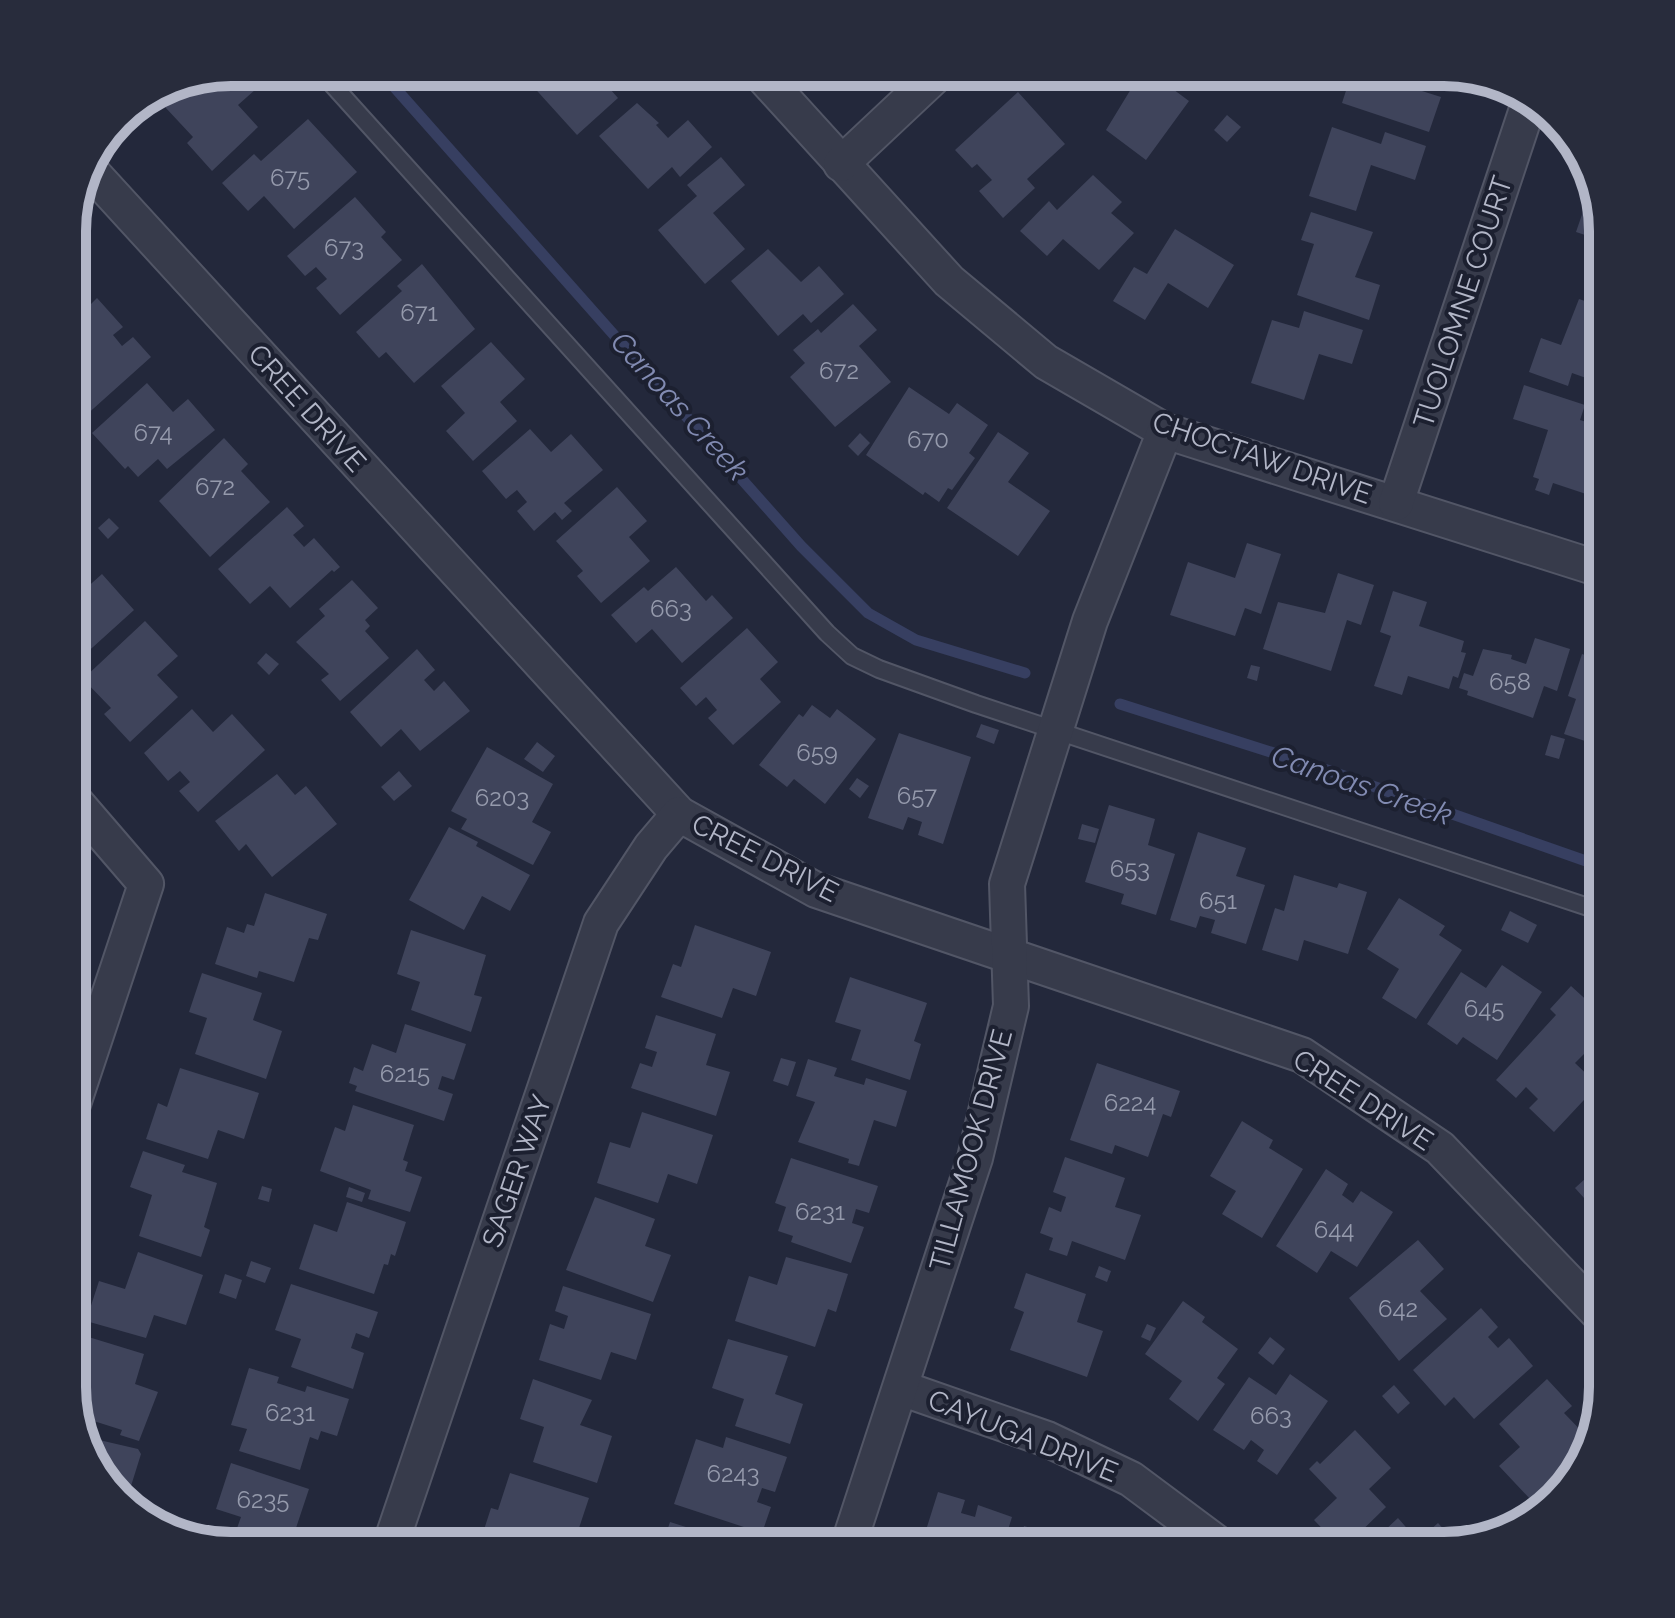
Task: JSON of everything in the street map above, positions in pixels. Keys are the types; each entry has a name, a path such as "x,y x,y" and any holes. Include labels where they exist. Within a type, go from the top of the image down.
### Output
{"street":[{"name":"CHOCTAW DRIVE","path":"771,86 949,281 1046,362 1165,431 1589,565"},
{"path":"841,164 924,86"},
{"name":"TUOLOMNE COURT","path":"1396,503 1526,111"},
{"name":"CREE DRIVE","path":"96,177 679,814 816,890 1302,1055 1440,1148 1589,1303"},
{"name":"TILLAMOOK DRIVE","path":"853,1532 975,1158 1011,1006 1007,884 1090,621 1165,431"},
{"path":"86,814 146,884 86,1065"},
{"name":"SAGER WAY","path":"395,1532 601,923 651,847 679,814"},
{"name":"CAYUGA DRIVE","path":"901,1388 1047,1439 1131,1479 1202,1532"}],"lane":[{"path":"334,86 827,633 852,656 879,669 1056,730 1589,907"}],"building":[{"path":"255,86 257,88 238,105 258,127 212,171 187,143 193,137 165,107 177,96 193,91 212,87"},
{"path":"533,86 607,86 618,98 577,135"},
{"path":"1127,86 1169,86 1189,101 1146,160 1106,130 1131,89"},
{"path":"1347,86 1406,86 1441,97 1429,132 1342,103"},
{"path":"1018,92 1065,144 1027,179 1035,188 1003,218 979,191 992,180 977,164 972,168 955,150"},
{"path":"637,103 659,123 656,125 668,138 688,120 712,147 680,177 672,167 648,189 599,136"},
{"path":"1227,115 1241,127 1227,142 1214,130"},
{"path":"308,119 357,172 294,229 264,196 248,211 222,183 254,154 261,161"},
{"path":"1332,127 1381,144 1385,132 1426,146 1415,180 1371,165 1356,211 1309,196"},
{"path":"721,157 745,185 713,213 745,249 705,284 658,230 697,196 687,185"},
{"path":"1093,175 1122,202 1111,213 1134,233 1099,270 1063,239 1047,256 1020,231 1049,201 1057,210"},
{"path":"355,197 386,232 381,237 402,260 340,315 316,288 327,279 316,267 305,276 287,256"},
{"path":"1586,203 1589,236 1576,232"},
{"path":"1311,212 1373,232 1355,277 1380,285 1369,320 1297,295 1314,244 1301,240"},
{"path":"1175,229 1234,265 1208,308 1168,283 1145,320 1113,301 1134,267 1147,274"},
{"path":"768,249 801,282 819,266 844,294 811,323 803,314 778,336 731,281"},
{"path":"422,264 475,329 414,383 386,352 379,358 356,332 402,291 397,286"},
{"path":"97,298 123,327 113,335 122,346 133,337 151,357 86,415 86,309"},
{"path":"1579,299 1589,302 1589,379 1572,373 1568,386 1529,372 1541,338 1561,345"},
{"path":"853,304 877,330 859,346 891,382 835,427 790,377 805,363 793,350 818,329 821,333"},
{"path":"1304,311 1363,330 1352,364 1319,354 1304,400 1251,383 1272,320 1299,328"},
{"path":"491,342 525,379 500,402 517,421 473,461 446,431 465,413 441,386"},
{"path":"147,383 173,412 188,399 215,430 167,469 158,459 138,477 128,466 125,469 92,433"},
{"path":"1524,385 1585,405 1580,420 1589,423 1589,485 1586,494 1553,483 1549,495 1535,490 1539,479 1533,477 1548,430 1513,419"},
{"path":"909,387 949,414 957,403 988,425 969,453 975,458 952,490 948,488 939,502 925,492 923,495 866,455"},
{"path":"530,429 551,452 571,434 603,470 564,503 572,511 562,520 555,512 534,531 517,511 527,502 517,490 506,499 482,471"},
{"path":"998,432 1029,453 1008,482 1050,511 1018,556 947,508"},
{"path":"860,433 870,443 858,456 848,446"},
{"path":"224,438 248,464 241,471 270,502 210,557 159,501"},
{"path":"617,487 647,521 629,537 650,561 601,603 577,576 583,571 556,541"},
{"path":"287,507 304,526 293,535 304,547 314,538 340,567 334,572 332,570 290,608 270,586 250,604 218,569"},
{"path":"109,518 119,528 108,539 98,528"},
{"path":"1247,543 1281,554 1261,614 1245,608 1235,636 1170,615 1188,562 1235,578"},
{"path":"676,567 706,601 712,595 733,618 682,663 652,629 636,643 611,615 644,587 648,591"},
{"path":"1338,573 1374,585 1361,625 1347,620 1331,671 1263,649 1278,602 1325,613"},
{"path":"102,574 134,610 86,653 86,588"},
{"path":"352,580 378,608 365,620 370,626 365,631 389,658 340,701 321,680 329,674 296,642 325,616 319,609"},
{"path":"1393,591 1427,602 1419,626 1464,641 1461,652 1466,653 1458,678 1453,676 1449,689 1408,676 1402,695 1374,686 1391,636 1380,632"},
{"path":"145,621 178,656 157,675 178,697 130,742 104,714 111,708 86,682 86,676"},
{"path":"747,628 778,662 760,679 781,702 733,745 708,718 717,710 706,697 696,706 680,688"},
{"path":"1535,638 1570,649 1557,691 1544,686 1533,718 1467,695 1468,691 1459,688 1464,673 1473,676 1483,649 1512,655 1511,659 1526,664"},
{"path":"417,649 435,670 424,680 434,691 444,681 470,711 420,751 401,729 381,747 350,712"},
{"path":"266,653 279,664 269,675 257,663"},
{"path":"1582,654 1589,656 1589,742 1564,734 1576,699 1568,696"},
{"path":"1251,665 1260,667 1257,681 1247,678"},
{"path":"812,705 830,718 837,709 876,739 825,804 794,779 787,787 759,765 799,714 803,717"},
{"path":"192,709 213,732 232,714 265,750 198,812 179,791 190,782 180,771 168,781 144,753"},
{"path":"981,724 999,730 994,744 976,737"},
{"path":"899,733 971,757 943,844 918,835 922,822 908,817 903,830 868,818"},
{"path":"1551,735 1565,739 1559,759 1545,755"},
{"path":"537,742 555,756 543,772 524,759"},
{"path":"487,747 553,784 532,822 551,832 533,865 461,829 467,819 451,811"},
{"path":"399,771 412,786 394,801 381,787"},
{"path":"277,774 295,795 306,786 337,824 272,877 246,844 239,851 215,821"},
{"path":"857,778 869,786 860,798 849,789"},
{"path":"1109,805 1155,819 1148,845 1175,854 1156,915 1121,904 1124,894 1085,882"},
{"path":"1082,824 1099,829 1095,843 1078,839"},
{"path":"449,827 478,842 476,846 530,875 510,911 482,896 464,930 409,900"},
{"path":"1198,832 1246,848 1236,876 1265,885 1246,944 1211,933 1215,920 1200,916 1196,928 1170,920"},
{"path":"1294,875 1337,888 1339,883 1367,892 1348,954 1304,940 1298,961 1262,950 1275,908 1284,911"},
{"path":"265,893 327,914 318,940 309,938 294,982 259,971 257,978 215,964 227,927 244,933 247,924 254,926"},
{"path":"1399,898 1445,926 1439,935 1462,950 1416,1019 1382,998 1399,969 1367,949"},
{"path":"1510,911 1537,925 1528,943 1501,930"},
{"path":"695,925 771,952 756,996 733,988 722,1018 661,997 673,964 681,967"},
{"path":"411,930 486,955 474,995 482,997 471,1032 411,1010 420,982 397,974"},
{"path":"1502,965 1542,992 1497,1060 1463,1037 1457,1045 1427,1024 1461,972 1486,988"},
{"path":"202,973 262,993 253,1020 282,1031 266,1079 195,1054 207,1018 189,1012"},
{"path":"850,977 927,1003 914,1041 921,1044 910,1080 851,1060 861,1030 835,1022"},
{"path":"1571,986 1589,1002 1589,1049 1575,1063 1589,1076 1589,1095 1554,1132 1529,1108 1538,1099 1526,1087 1516,1098 1496,1080 1556,1015 1550,1009"},
{"path":"656,1015 716,1034 706,1065 730,1072 716,1116 631,1088 640,1063 652,1067 657,1052 645,1048"},
{"path":"405,1024 466,1044 454,1080 442,1076 438,1089 453,1094 444,1121 355,1091 357,1086 349,1083 354,1067 363,1071 372,1044 396,1053"},
{"path":"781,1058 796,1062 788,1086 773,1081"},
{"path":"808,1059 837,1068 834,1076 864,1085 866,1078 907,1091 896,1127 874,1120 859,1166 848,1163 849,1159 798,1142 815,1102 796,1096"},
{"path":"1097,1063 1180,1091 1171,1117 1163,1114 1148,1157 1115,1145 1112,1154 1070,1140"},
{"path":"180,1068 259,1093 244,1139 218,1130 208,1159 146,1139 158,1103 167,1107"},
{"path":"353,1105 414,1125 403,1160 408,1162 405,1171 422,1177 410,1212 368,1199 371,1190 320,1171 335,1127 345,1131"},
{"path":"642,1112 713,1135 697,1184 668,1174 658,1203 597,1183 610,1142 630,1148"},
{"path":"1242,1121 1273,1140 1269,1148 1303,1169 1262,1238 1222,1214 1236,1191 1210,1176"},
{"path":"143,1151 185,1165 182,1172 217,1183 204,1227 210,1230 201,1257 139,1236 152,1195 130,1187"},
{"path":"1065,1157 1125,1178 1115,1207 1141,1215 1125,1260 1072,1241 1067,1256 1049,1250 1053,1238 1040,1233 1049,1207 1061,1212 1066,1197 1053,1192"},
{"path":"791,1158 878,1186 869,1213 856,1209 852,1223 864,1227 851,1263 791,1242 793,1236 778,1231 786,1207 775,1203"},
{"path":"1326,1169 1348,1184 1342,1195 1353,1203 1361,1191 1393,1212 1357,1267 1331,1251 1317,1273 1276,1246"},
{"path":"1589,1175 1589,1204 1575,1188"},
{"path":"262,1186 272,1189 269,1202 258,1199"},
{"path":"349,1187 365,1193 362,1202 346,1197"},
{"path":"595,1197 655,1219 645,1246 671,1255 653,1302 566,1270"},
{"path":"347,1202 406,1222 395,1256 391,1254 388,1265 384,1264 374,1294 299,1269 314,1224 337,1232"},
{"path":"1418,1240 1444,1269 1420,1291 1447,1319 1399,1361 1349,1298"},
{"path":"138,1252 203,1275 186,1325 154,1315 146,1338 86,1321 99,1281 125,1289"},
{"path":"786,1257 848,1274 836,1312 828,1309 815,1347 735,1321 749,1276 777,1285"},
{"path":"251,1261 271,1268 265,1283 246,1276"},
{"path":"1099,1266 1111,1271 1107,1282 1095,1277"},
{"path":"1026,1273 1086,1294 1077,1322 1103,1331 1087,1377 1010,1350 1024,1312 1014,1308"},
{"path":"225,1274 242,1280 236,1299 219,1293"},
{"path":"291,1284 378,1312 369,1338 356,1333 351,1348 364,1353 353,1389 291,1367 301,1339 275,1330"},
{"path":"563,1286 651,1314 636,1360 611,1352 601,1380 539,1360 550,1324 564,1329 568,1316 555,1311"},
{"path":"1183,1301 1205,1317 1202,1322 1238,1349 1217,1378 1225,1384 1198,1421 1169,1399 1182,1381 1145,1354"},
{"path":"1481,1308 1498,1327 1488,1337 1498,1348 1509,1338 1533,1366 1474,1419 1454,1397 1445,1406 1413,1370"},
{"path":"1147,1324 1156,1328 1150,1341 1141,1337"},
{"path":"86,1336 144,1354 135,1384 158,1392 139,1441 120,1435 122,1430 90,1420 86,1387"},
{"path":"1270,1337 1285,1349 1273,1365 1258,1353"},
{"path":"728,1339 788,1356 775,1394 803,1404 790,1444 735,1426 744,1399 712,1388"},
{"path":"249,1368 279,1377 277,1383 305,1392 307,1386 349,1399 337,1436 321,1431 318,1440 310,1437 300,1470 239,1451 247,1429 231,1425"},
{"path":"1290,1374 1328,1401 1277,1475 1257,1461 1264,1450 1251,1440 1244,1450 1213,1430 1249,1377 1276,1395"},
{"path":"533,1379 592,1400 580,1425 612,1436 597,1483 533,1462 544,1427 520,1419"},
{"path":"1547,1379 1572,1406 1564,1413 1582,1431 1563,1470 1531,1500 1499,1466 1520,1447 1499,1424"},
{"path":"1394,1385 1410,1403 1398,1414 1382,1396"},
{"path":"1355,1430 1391,1468 1369,1489 1386,1507 1360,1532 1326,1532 1314,1520 1337,1498 1309,1469 1317,1461 1320,1464"},
{"path":"726,1437 787,1457 775,1492 762,1488 757,1502 771,1507 762,1532 674,1504 696,1439 723,1448"},
{"path":"96,1439 138,1449 141,1454 129,1491 110,1468"},
{"path":"231,1463 309,1489 296,1528 305,1532 236,1532 241,1517 216,1509"},
{"path":"510,1473 589,1498 578,1532 483,1532 491,1508 498,1510"},
{"path":"938,1492 965,1500 961,1513 975,1517 978,1505 1012,1517 1007,1532 925,1532"},
{"path":"1398,1518 1410,1532 1383,1532"},
{"path":"670,1522 702,1532 667,1532"},
{"path":"1438,1523 1446,1532 1428,1532"},
{"path":"1024,1526 1044,1532 1022,1532"}],"waterway":[{"name":"Canoas Creek","path":"393,86 801,546 868,613 916,640 1025,673"},
{"name":"Canoas Creek","path":"1120,704 1327,770 1589,862"}]}
